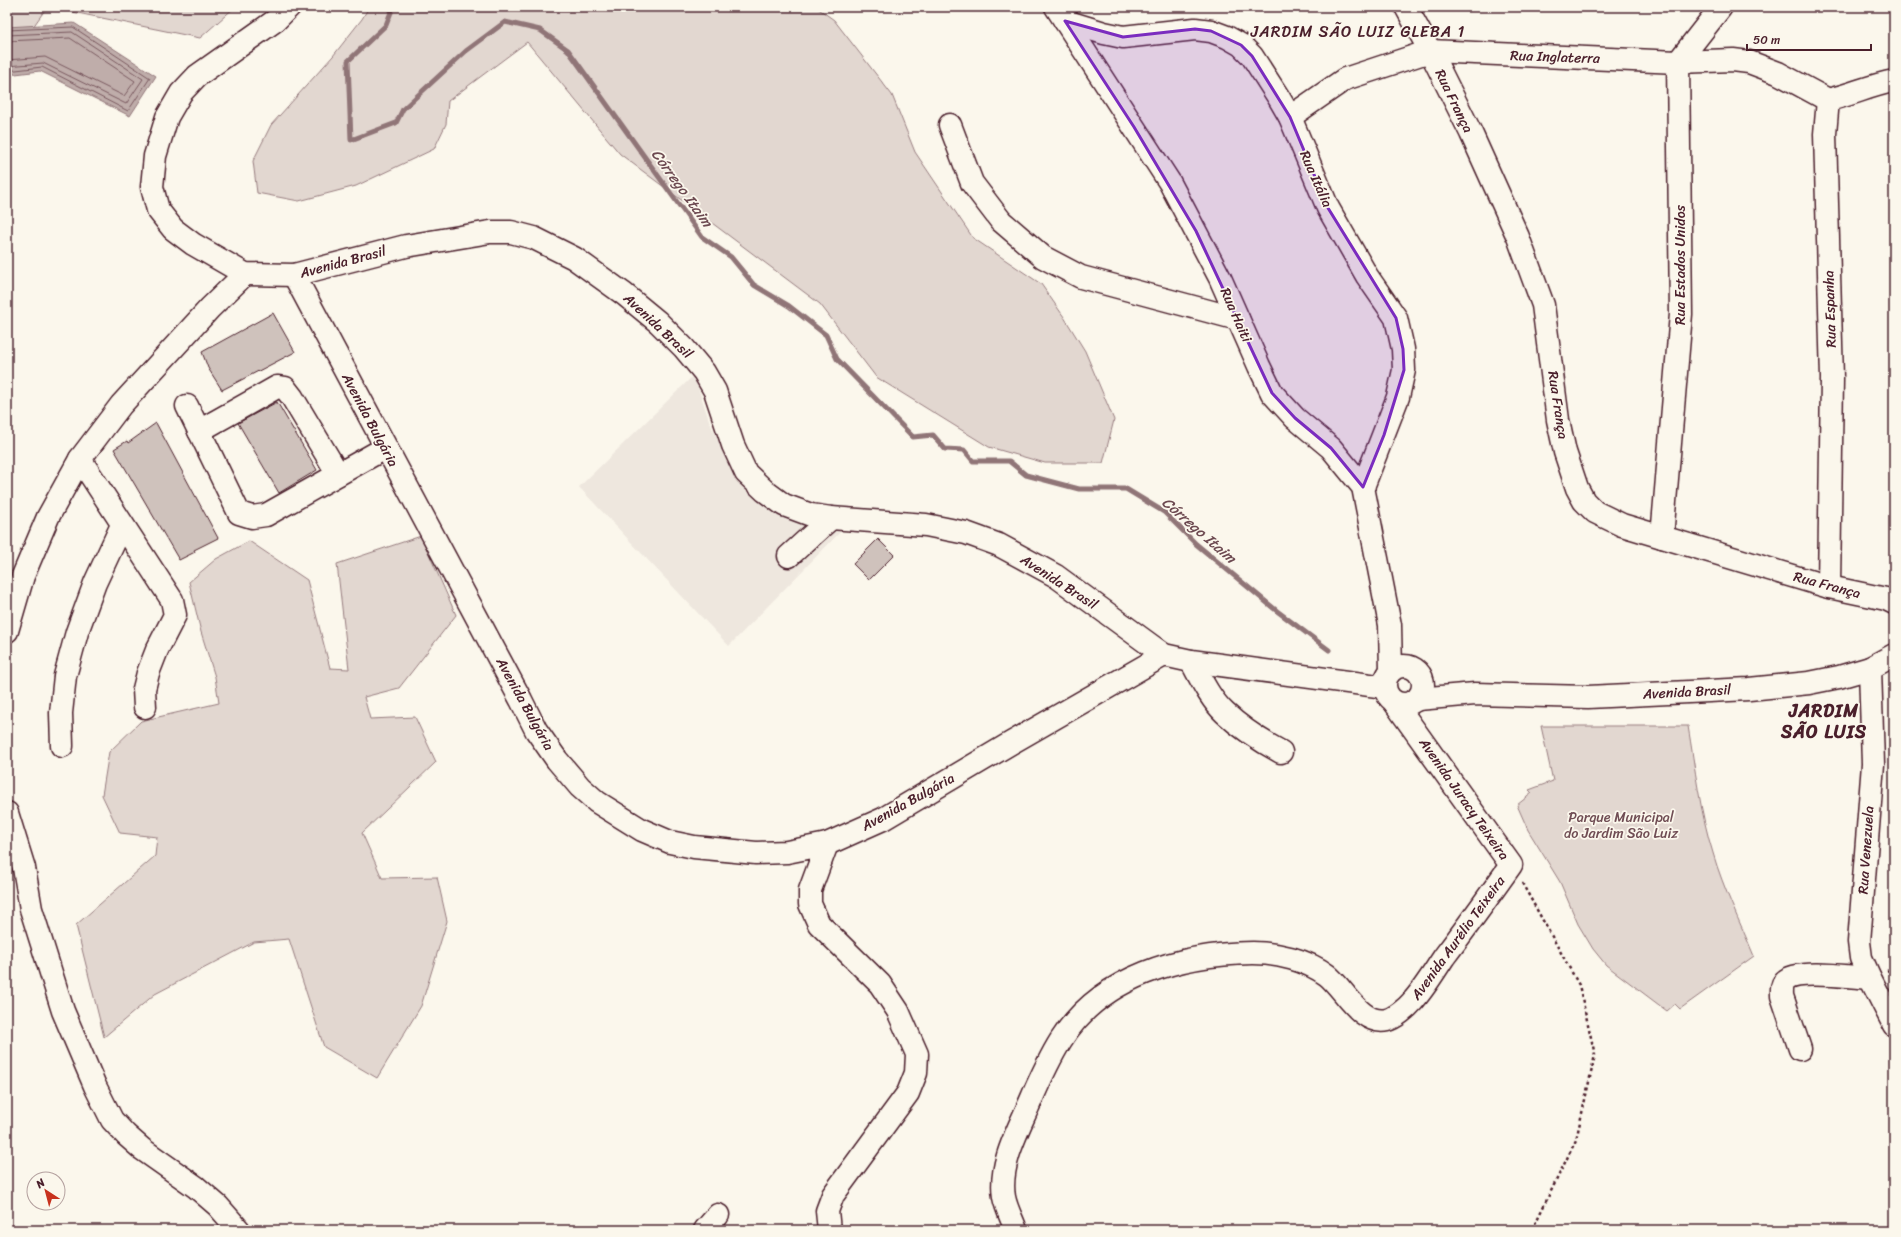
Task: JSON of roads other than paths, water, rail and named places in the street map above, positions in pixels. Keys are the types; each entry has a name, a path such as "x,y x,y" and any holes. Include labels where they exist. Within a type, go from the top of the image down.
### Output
{"street":[{"name":"Avenida Brasil","path":"289,7 276,20 197,76 181,93 167,117 155,156 152,187 158,210 173,229 193,244 245,274 294,275 406,246 490,232 511,232 534,238 574,258 624,294 658,322 684,348 704,372 715,391 733,445 746,473 765,491 784,505 812,515 830,518 926,525 966,533 999,545 1056,576 1164,655 1191,662 1390,687"},
{"name":"Rua França","path":"1406,7 1430,51 1518,237 1543,305 1558,420 1565,452 1577,488 1584,501 1595,512 1622,525 1828,587 1886,599 1894,604"},
{"path":"1678,62 1721,7"},
{"name":"Rua Itália","path":"1060,14 1104,33 1123,37 1152,32 1194,29 1211,31 1227,37 1241,45 1252,56 1280,98 1290,117 1328,208 1367,276 1396,318 1403,349 1404,370 1398,397 1363,487"},
{"name":"Rua Haiti","path":"1060,14 1170,184 1196,231 1272,393 1291,414 1331,448 1363,487 1390,625 1390,687"},
{"name":"Rua Inglaterra","path":"1290,117 1346,79 1430,51 1678,62 1733,60 1749,62 1778,73 1828,100"},
{"name":"Rua Estados Unidos","path":"1662,537 1681,314 1678,62"},
{"path":"1828,100 1848,96 1880,83 1894,81"},
{"name":"Rua Espanha","path":"1828,100 1825,134 1832,378 1828,587"},
{"path":"950,125 972,183 1001,220 1043,257 1081,277 1238,319"},
{"path":"7,631 23,576 45,523 80,460 121,405 210,308 245,274"},
{"name":"Avenida Bulgária","path":"294,275 385,448 522,700 536,730 557,760 580,787 597,802 642,830 670,842 694,847 756,853 787,852 828,844 883,819 1164,655"},
{"path":"199,431 276,387 285,388 292,397 338,474"},
{"path":"187,406 239,513 252,517 266,516 385,448"},
{"path":"80,460 172,600 175,614 157,650 148,673 144,688 145,707"},
{"path":"789,556 830,518"},
{"path":"62,746 61,713 64,676 77,632 95,583 122,525"},
{"name":"Rua Haiti","path":"1390,625 1420,674"},
{"name":"Avenida Brasil","path":"1418,699 1475,694 1596,696 1749,689 1809,683 1840,677 1870,668 1894,655"},
{"path":"1191,662 1204,685 1225,713 1260,740 1281,752"},
{"path":"1399,666 1409,666 1420,674 1424,688 1418,699 1413,703 1404,705 1390,687 1399,666"},
{"name":"Rua Venezuela","path":"1870,668 1873,764 1859,942 1861,958 1894,1025"},
{"name":"Avenida Brasil","path":"1420,674 1475,694"},
{"name":"Avenida Juracy Teixeira","path":"1390,687 1512,865"},
{"path":"7,813 24,868 31,909 61,1004 94,1086 112,1120 126,1136 142,1149 196,1187 218,1206 239,1230"},
{"path":"828,844 810,890 810,904 819,924 880,984 898,1011 917,1054 916,1073 908,1093 833,1195 827,1211 829,1230"},
{"name":"Avenida Aurélio Teixeira","path":"1016,1230 1004,1197 1004,1171 1016,1133 1044,1068 1062,1038 1081,1015 1104,994 1135,976 1164,965 1210,956 1254,953 1291,958 1310,965 1328,975 1356,1007 1368,1016 1378,1020 1388,1020 1412,1002 1512,865"},
{"path":"1800,1049 1782,996 1781,988 1786,981 1793,977 1809,975 1870,978"}],"water":[{"path":"74,23 156,76 130,116 40,71 7,75 7,27"}],"waterway":[{"name":"Córrego Itaim","path":"393,7 386,25 348,61 351,140 396,123 403,109 466,51 505,22 540,30 568,50 702,237 731,257 754,285 789,306 826,335 837,359 913,437 933,435 945,449 964,450 973,461 1009,461 1026,475 1079,489 1126,489 1164,512 1196,544 1277,611 1329,650"}],"district":[{"name":"JARDIM SÃO LUIZ GLEBA 1","path":"1358,31"},
{"name":"JARDIM SÃO LUIS","path":"1824,721"}],"park label":[{"name":"Parque Municipal do Jardim São Luiz","path":"1621,826"}]}
